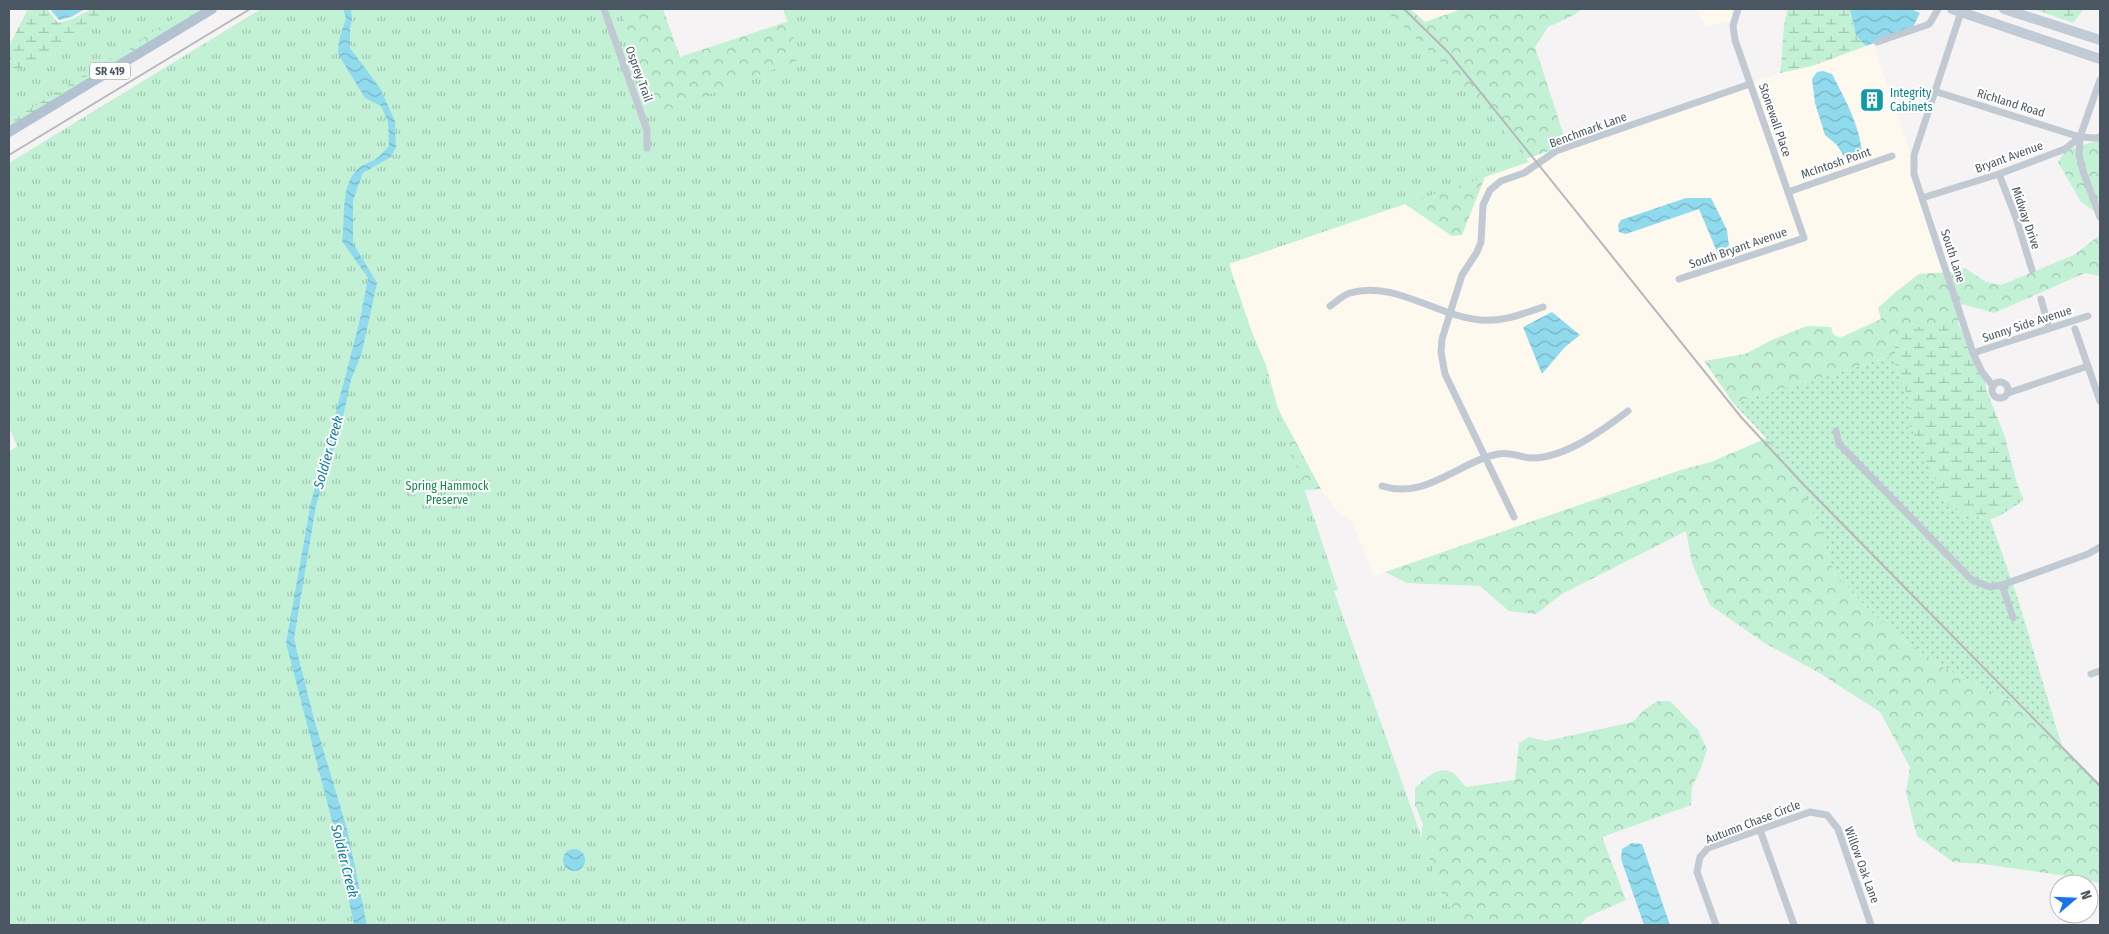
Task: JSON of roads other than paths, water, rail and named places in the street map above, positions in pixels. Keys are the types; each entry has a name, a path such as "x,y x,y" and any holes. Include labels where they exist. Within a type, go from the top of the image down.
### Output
{"main road":[{"name":"SR 419","path":"9,132 212,9"},
{"path":"2004,9 2100,40"},
{"path":"1958,10 2100,59"}],"street":[{"name":"Osprey Trail","path":"604,9 647,130 647,148"},
{"name":"Stonewall Place","path":"1738,9 1733,26 1735,40 1804,238"},
{"path":"1877,42 1930,23 1938,9"},
{"path":"1934,91 1958,10"},
{"path":"2100,80 2080,137 2079,154 2083,171 2100,217"},
{"name":"Benchmark Lane","path":"1514,517 1445,374 1441,352 1442,339 1449,312 1462,275 1477,252 1483,233 1483,205 1486,195 1496,184 1524,173 1556,151 1750,84"},
{"name":"Richland Road","path":"1934,91 2080,137"},
{"name":"South Lane","path":"1934,91 1913,165 1922,198 1974,353 1982,372 1993,386"},
{"path":"2080,137 2100,137"},
{"name":"Bryant Avenue","path":"1922,198 1999,174 2065,149 2080,137"},
{"name":"McIntosh Point","path":"1788,192 1892,156"},
{"name":"Midway Drive","path":"1999,174 2016,218 2032,270"},
{"name":"South Bryant Avenue","path":"1679,279 1804,238"},
{"path":"1330,306 1348,294 1370,291 1403,297 1477,320 1512,318 1543,307"},
{"path":"2041,299 2049,328"},
{"name":"Sunny Side Avenue","path":"1974,353 2088,316"},
{"path":"2075,329 2100,401"},
{"path":"2008,393 2007,385 2003,382 1998,382 1993,386 1993,394 1997,398 2003,398 2008,393 2088,366"},
{"path":"1382,486 1395,490 1416,488 1498,454 1532,458 1554,453 1587,440 1601,432 1628,411"},
{"path":"1836,431 1838,444 1972,580 1990,587 2002,585 2088,554 2100,547"},
{"path":"2002,585 2013,618"},
{"path":"2091,674 2100,671"},
{"name":"Autumn Chase Circle","path":"1716,925 1697,872 1700,857 1708,848 1810,812 1827,815"},
{"name":"Willow Oak Lane","path":"1827,815 1838,829 1872,925"},
{"path":"1760,830 1794,925"}],"water":[{"path":"50,9 85,9 71,17 59,20"},
{"name":"Soldier Creek","path":"343,9 351,9 350,48 380,88 395,121 396,147 391,157 363,173 353,200 353,243 377,283 362,352 351,380 342,421 316,505 294,639 314,719 347,829 367,925 354,925 333,825 286,643 311,502 345,378 368,278 342,241 346,192 353,174 360,167 380,156 389,146 388,122 381,106 365,98 338,54 339,40 346,18"},
{"path":"1850,9 1911,9 1920,13 1912,29 1866,46 1856,36"},
{"path":"1823,71 1832,74 1847,105 1860,138 1862,160 1848,163 1837,145 1825,135 1815,103 1812,79 1817,72"},
{"path":"1686,198 1711,198 1727,230 1729,246 1725,251 1718,254 1699,209 1626,234 1619,232 1618,225 1621,220"},
{"path":"1552,312 1580,335 1565,347 1542,374 1523,327"},
{"path":"1632,843 1642,844 1670,925 1644,925 1621,859 1622,849"},
{"path":"574,849 582,852 585,860 582,868 574,871 566,868 563,860 566,852"}],"railway":[{"path":"9,155 250,9"},
{"path":"1404,9 1449,53 1741,417 1802,483 2100,786"}],"place":[{"name":"Integrity Cabinets","path":"1872,100"}],"park label":[{"name":"Spring Hammock Preserve","path":"447,493"}]}
